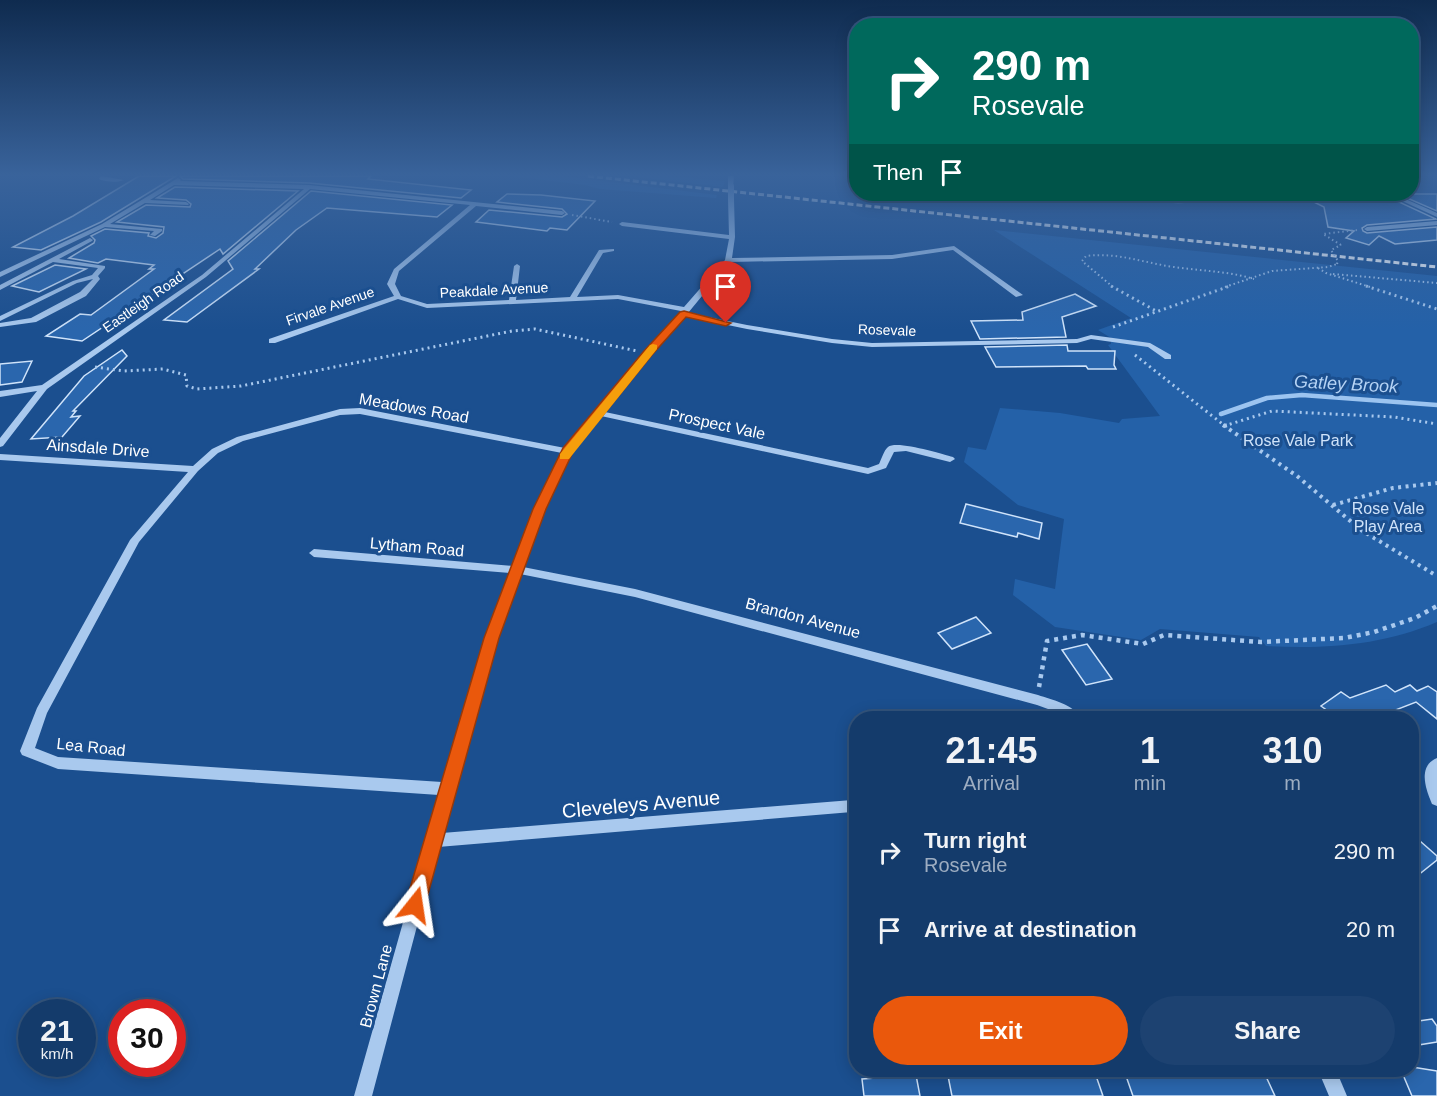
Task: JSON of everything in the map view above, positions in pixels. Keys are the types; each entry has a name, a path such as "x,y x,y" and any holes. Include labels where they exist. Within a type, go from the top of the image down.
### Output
{"street":[{"path":"0,275 100,227"},
{"path":"128,227 160,230 153,235"},
{"name":"Eastleigh Road","path":"0,444 44,387 204,276 262,227"},
{"path":"398,297 391,284 396,270 447,227"},
{"path":"649,227 732,237"},
{"name":"Brown Lane","path":"363,1096 491,638 539,509 567,451 728,260 732,227"},
{"path":"1366,229 1388,227"},
{"path":"0,288 93,239 81,237"},
{"path":"728,260 892,257 954,248 1019,295"},
{"path":"573,298 601,250 612,250"},
{"path":"0,319 75,282 94,276 103,267 38,258"},
{"path":"512,302 517,266"},
{"path":"0,325 33,320 83,294 97,281 94,276"},
{"name":"Peakdale Avenue","path":"398,297 428,306 618,297 686,312"},
{"name":"Firvale Avenue","path":"272,341 398,297"},
{"name":"Rosevale","path":"686,312 832,341 872,345 1077,341 1091,337 1150,345 1168,357"},
{"path":"0,394 44,387"},
{"name":"Meadows Road","path":"195,470 215,451 240,439 340,412 360,411 567,451"},
{"name":"Prospect Vale","path":"597,413 868,471 877,470 883,466 891,449 906,448 950,459"},
{"name":"Ainsdale Drive","path":"0,457 195,470"},
{"name":"Lea Road","path":"195,470 135,540 41,712 27,751 58,763 447,789"},
{"name":"Lytham Road","path":"314,553 516,570"},
{"name":"Brandon Avenue","path":"516,570 634,593 1038,700 1066,711"},
{"path":"1437,765 1431,774 1431,784 1437,800"},
{"name":"Cleveleys Avenue","path":"433,841 849,806"},
{"path":"1330,1077 1338,1096"}],"path":[{"path":"1091,337 1194,297 1254,279 1272,271 1317,268 1337,264 1338,261 1331,250 1341,245 1323,234 1366,229"},
{"path":"1158,312 1119,292 1092,273 1082,261 1086,256 1122,254 1169,267 1227,272 1254,279"},
{"path":"1317,268 1326,273 1437,309"},
{"path":"1326,273 1437,283"},
{"path":"77,364 123,371 164,368 186,375 187,386 197,389 241,386 512,331 535,329 648,353"},
{"path":"1118,342 1224,426 1275,459 1363,529 1437,576"},
{"path":"1224,426 1272,411 1394,417 1437,424"},
{"path":"1333,504 1393,488 1437,483"},
{"path":"1038,700 1047,641 1082,635 1143,644 1164,635 1261,642 1344,638 1385,629 1415,618 1437,606"}],"green space":[{"name":"Rose Vale Park","path":"994,230 1437,276 1437,622 1374,641 1331,646 1266,646 1259,637 1160,629 1141,640 1055,627 1013,595 1015,579 1055,589 1064,519 1018,505 964,462 968,447 986,450 1000,408 1060,413 1119,423 1122,419 1160,416 1108,345 1111,344 1111,338 1098,330 1131,318"}],"building":[{"path":"51,227 90,227 41,250 13,247"},
{"path":"164,227 255,227 223,254 220,249 82,341 46,336 80,314 91,315 154,269 149,269 154,265 106,259 98,263 69,258 94,243 95,240 91,236 105,229 149,233 148,236 156,238 163,233"},
{"path":"268,227 300,227 255,269 259,269 187,322 164,320 233,269 228,261"},
{"path":"517,227 570,227 567,230 550,228 547,231"},
{"path":"1329,227 1363,227 1363,231 1367,233 1437,227 1437,240 1395,244 1379,236 1369,245 1346,238 1354,231"},
{"path":"55,265 86,269 39,292 12,286"},
{"path":"1075,294 1096,306 1062,317 1066,337 980,339 971,321 1023,320 1022,312"},
{"path":"1067,345 1068,351 1115,351 1116,369 1088,369 1086,366 996,367 985,347"},
{"path":"122,350 127,356 73,411 76,411 71,417 80,416 62,437 31,439 84,376"},
{"path":"32,361 22,382 0,385 0,364"},
{"path":"966,504 1042,523 1039,539 1018,533 1017,537 960,523"},
{"path":"976,617 991,633 952,649 938,633"},
{"path":"1087,644 1112,679 1086,685 1062,650"},
{"path":"1386,685 1395,692 1410,685 1417,691 1428,686 1437,692 1437,719 1416,702 1393,711 1328,711 1321,706 1341,692 1350,698"},
{"path":"1419,840 1437,856 1437,860 1419,874"},
{"path":"1432,1019 1437,1026 1437,1042 1419,1045 1419,1021"},
{"path":"1419,1068 1437,1071 1437,1096 1412,1096 1404,1077 1419,1077"},
{"path":"916,1077 920,1096 864,1096 862,1079"},
{"path":"948,1077 1096,1077 1103,1096 952,1096"},
{"path":"1126,1077 1266,1077 1275,1096 1133,1096"}],"waterway":[{"name":"Gatley Brook","path":"1221,414 1267,398 1302,395 1437,405"}],"railway":[{"path":"1065,227 1437,267"}],"slow traffic":[{"path":"565,456 597,413 653,347"}],"route":[{"path":"415,905 491,638 539,509 567,451 648,353 684,314 726,323"}],"park label":[{"name":"Rose Vale Play Area","path":"1388,517"}]}
